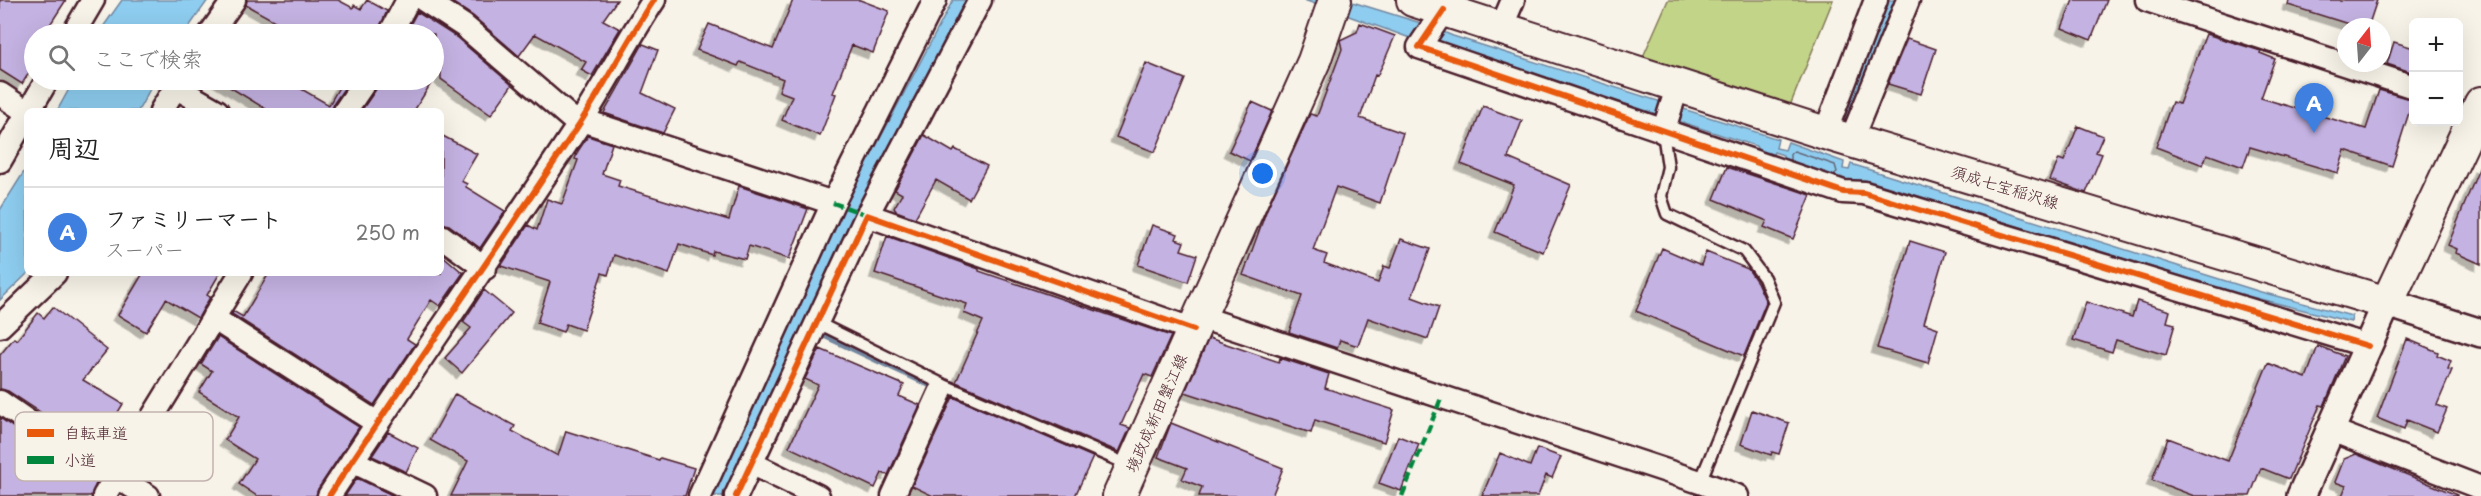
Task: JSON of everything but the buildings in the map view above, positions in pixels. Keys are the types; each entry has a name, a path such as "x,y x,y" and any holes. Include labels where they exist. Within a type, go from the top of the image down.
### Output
{"main road":[{"name":"須成七宝稲沢線","path":"1413,0 1433,26 1507,14 1675,93 1838,136 2387,303"},
{"name":"境政成新田蟹江線","path":"1119,496 1314,61 1332,10"},
{"path":"2387,303 2475,105"}],"street":[{"path":"217,24 234,0"},
{"path":"395,24 408,0"},
{"path":"424,0 464,26 580,123 833,203"},
{"path":"328,496 485,268 580,123 654,0"},
{"path":"700,496 833,203 935,0"},
{"path":"736,496 867,215 980,0"},
{"path":"1838,136 1876,0"},
{"path":"1838,136 1908,0"},
{"path":"2147,0 2409,85"},
{"path":"78,24 91,1"},
{"path":"1433,26 1419,47 1843,192 1864,193 2368,346"},
{"path":"30,108 41,90"},
{"path":"163,108 173,90"},
{"path":"187,90 213,108"},
{"path":"347,108 359,90"},
{"path":"1663,130 1675,93"},
{"path":"0,94 24,109"},
{"path":"0,161 24,119"},
{"path":"867,215 1197,323 1701,482 1737,496"},
{"path":"444,238 485,268"},
{"path":"0,326 52,276"},
{"path":"156,412 239,276"},
{"path":"2301,496 2387,303 2481,333"},
{"path":"213,318 378,423"},
{"path":"893,496 942,389"},
{"path":"0,402 15,412"},
{"path":"2331,430 2481,488"},
{"path":"352,461 425,496"},
{"path":"751,463 818,496"},
{"path":"104,496 114,481"},
{"path":"125,481 148,496"}],"lane":[{"path":"1663,130 1668,166 1661,196 1667,214 1744,251 1764,278 1774,302 1701,482"},
{"path":"816,322 942,389 1132,467"}],"green space":[{"path":"1668,0 1833,0 1789,108 1642,59"}],"water":[{"path":"122,0 208,0 191,24 105,24"},
{"path":"953,0 968,0 727,496 713,496 844,207"},
{"path":"1304,0 1346,0 1778,139 1776,148 1785,150 1788,142 1844,162 1843,169 1849,170 1851,164 2261,292 2352,316 2351,322 2244,295 1866,180 1847,180 1841,177 1839,184 1781,164 1783,155 1774,152 1771,160 1761,157 1756,146 1450,47 1410,38"},
{"path":"1886,0 1901,0 1852,126 1841,122"},
{"path":"69,90 150,90 140,108 59,108"},
{"path":"24,172 25,276 0,300 0,210"}],"waterway":[{"path":"825,335 936,387"}],"marked path":[{"path":"833,203 867,215"},
{"path":"1402,496 1442,396"}],"cycle path":[{"path":"329,496 576,129 654,0"},
{"path":"1444,10 1419,47 1843,192 1864,193 2368,346"},
{"path":"736,496 867,215 1194,330"}],"place":[{"name":"ファミリーマート","path":"2314,133"}]}
